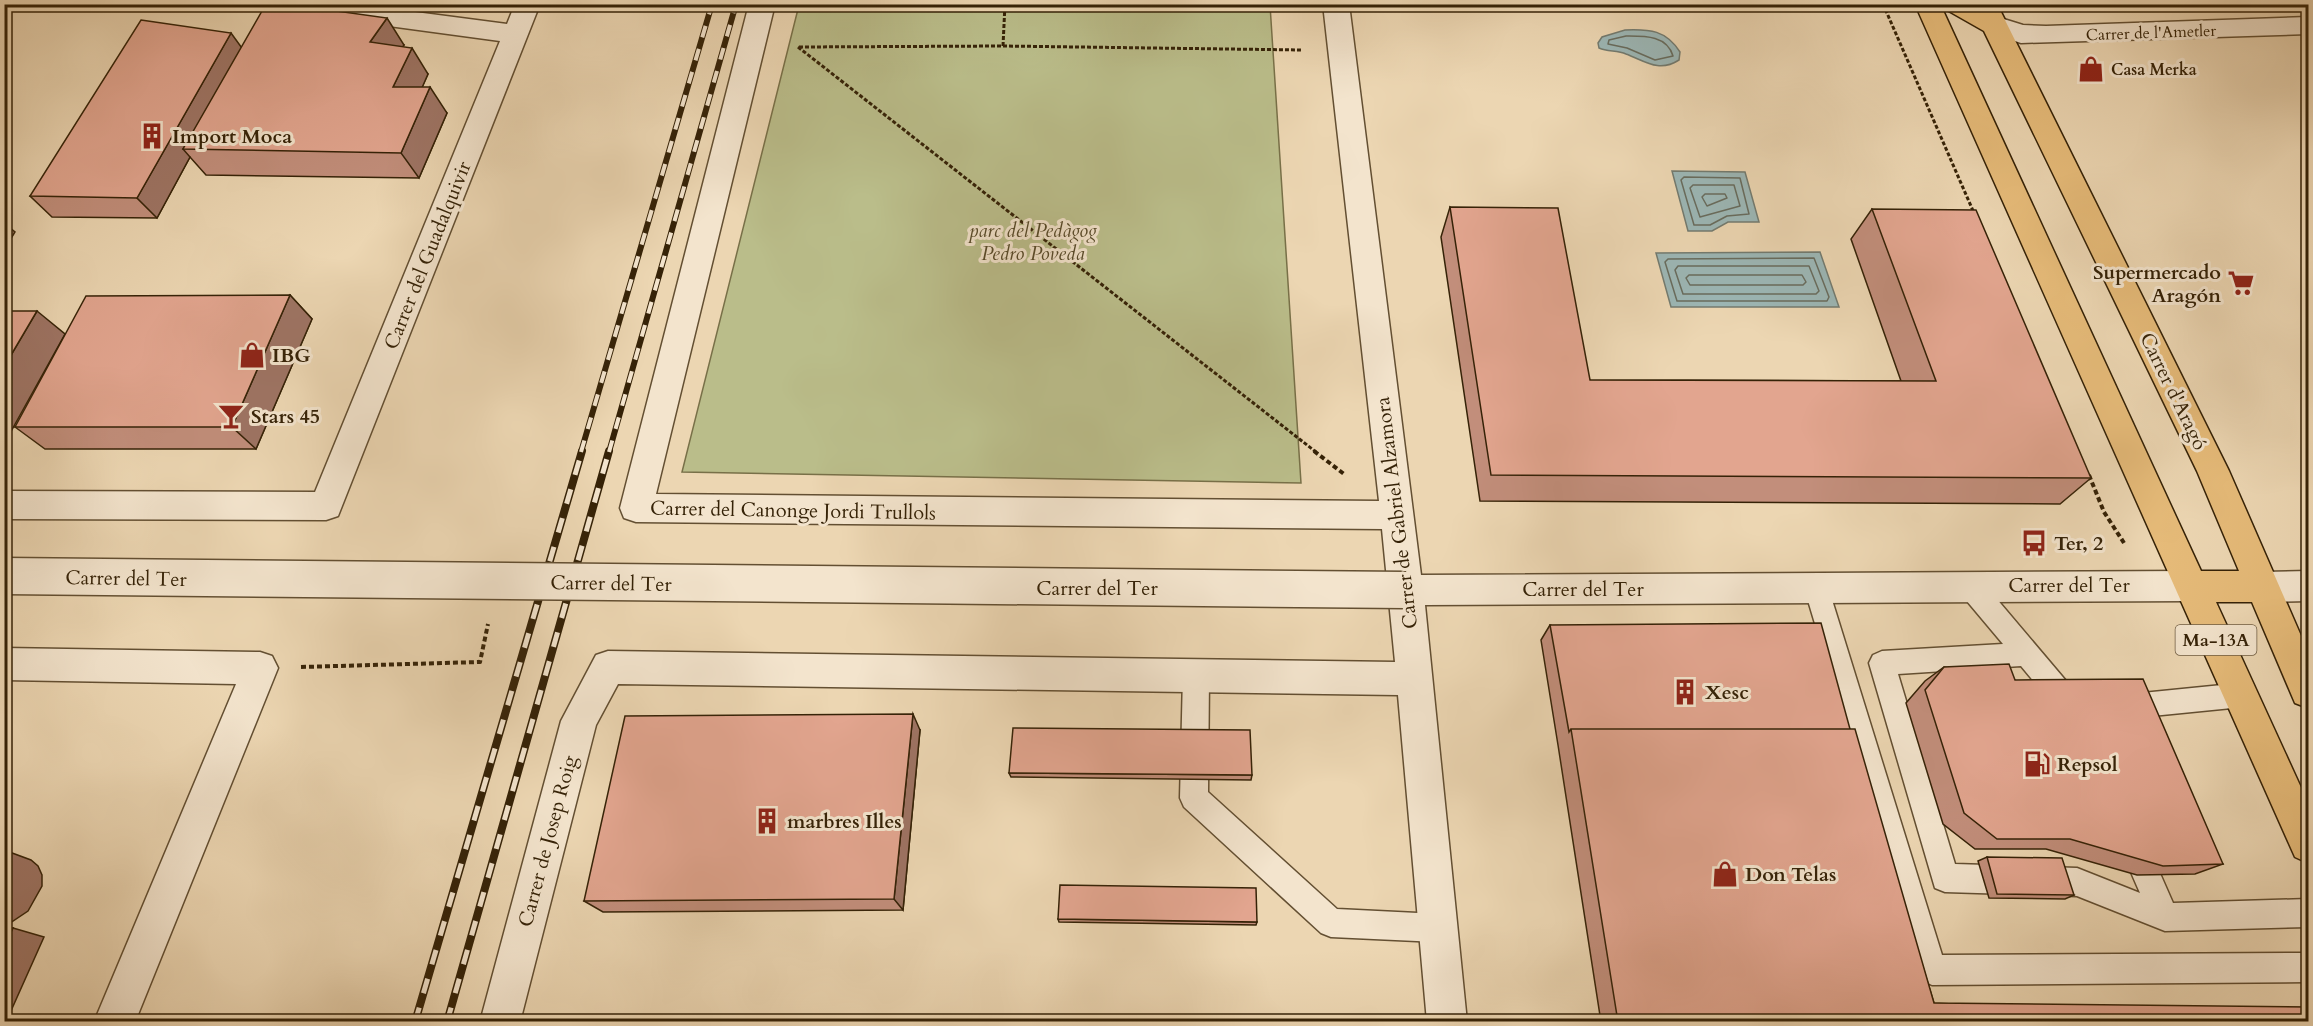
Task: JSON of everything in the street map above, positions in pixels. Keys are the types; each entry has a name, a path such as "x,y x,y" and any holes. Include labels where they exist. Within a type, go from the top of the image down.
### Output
{"main road":[{"name":"Ma-13A","path":"1927,4 2308,844"},
{"path":"1956,4 1989,15"},
{"name":"Carrer d'Aragó","path":"1989,15 2213,471 2308,691"},
{"path":"2190,586 2263,587"}],"street":[{"path":"285,4 516,34"},
{"name":"Carrer del Guadalquivir","path":"4,505 326,506 528,4"},
{"name":"Carrer del Canonge Jordi Trullols","path":"762,4 636,508 1397,515"},
{"name":"Carrer de Gabriel Alzamora","path":"1336,4 1406,590 1447,1022"},
{"name":"Carrer de l'Ametler","path":"1989,15 2021,34 2046,36 2308,26"},
{"name":"Carrer del Ter","path":"4,576 1406,590 2190,586"},
{"path":"2263,587 2308,586"},
{"path":"4,664 260,668 114,1022"},
{"name":"Carrer de Josep Roig","path":"500,1022 579,721 608,667 1196,676"},
{"path":"1196,676 1414,679"}],"lane":[{"path":"1970,586 2027,654 2086,714 2242,695"},
{"path":"1816,587 1932,970 2308,968"},
{"path":"2027,654 1882,663 1945,878 2077,882 2165,917 2308,913"},
{"path":"1196,676 1194,798 1330,923 1438,928"},
{"path":"2123,820 2165,917"}],"path":[{"path":"1003,46 1005,4"},
{"path":"1341,51 1003,46 798,47 1397,515"},
{"path":"260,668 480,662"}],"green space":[{"name":"parc del Pedàgog Pedro Poveda","path":"799,5 1270,5 1301,483 682,472"}],"water":[{"path":"1625,30 1650,31 1663,35 1680,52 1679,60 1665,66 1658,66 1623,53 1599,48 1598,43 1602,37"},
{"path":"1672,171 1745,172 1759,222 1728,222 1712,231 1688,231"},
{"path":"1820,252 1839,307 1671,307 1656,253"}],"building":[{"path":"266,4 286,4 387,18 370,42 412,48 393,87 430,87 401,153 183,149"},
{"name":"Import Moca","path":"141,20 231,33 137,198 30,196"},
{"path":"1450,207 1558,208 1590,380 1936,381 1872,209 1976,210 2091,478 1491,475"},
{"path":"290,295 232,427 15,427 86,296"},
{"path":"4,311 37,311 4,367"},
{"name":"Xesc","path":"1821,623 1850,729 1571,729 1569,732 1550,625"},
{"name":"Repsol","path":"2009,664 2015,680 2143,679 2223,864 2163,866 2070,839 1997,839 1964,813 1925,690 1944,667"},
{"name":"marbres Illes","path":"913,714 894,899 584,901 625,716"},
{"path":"1013,728 1250,730 1252,775 1009,773"},
{"name":"Don Telas","path":"1571,729 1855,729 1934,1003 2308,1007 2308,1022 1618,1022"},
{"path":"1987,857 2062,858 2074,895 1997,894"},
{"path":"1060,885 1256,888 1257,922 1058,919"},
{"path":"13,928 4,947 4,929"},
{"path":"568,1016 882,1022 567,1022"}],"railway":[{"path":"581,452 712,4"},
{"path":"609,452 736,4"},
{"path":"415,1022 582,451"},
{"path":"447,1022 609,451"}],"place":[{"name":"Casa Merka","path":"2091,69"},
{"name":"Import Moca","path":"152,136"},
{"name":"Supermercado Aragón","path":"2241,283"},
{"name":"IBG","path":"252,355"},
{"name":"Stars 45","path":"231,416"},
{"name":"Ter, 2","path":"2034,543"},
{"name":"Xesc","path":"1685,692"},
{"name":"Repsol","path":"2037,764"},
{"name":"marbres Illes","path":"767,821"},
{"name":"Don Telas","path":"1725,874"}]}
